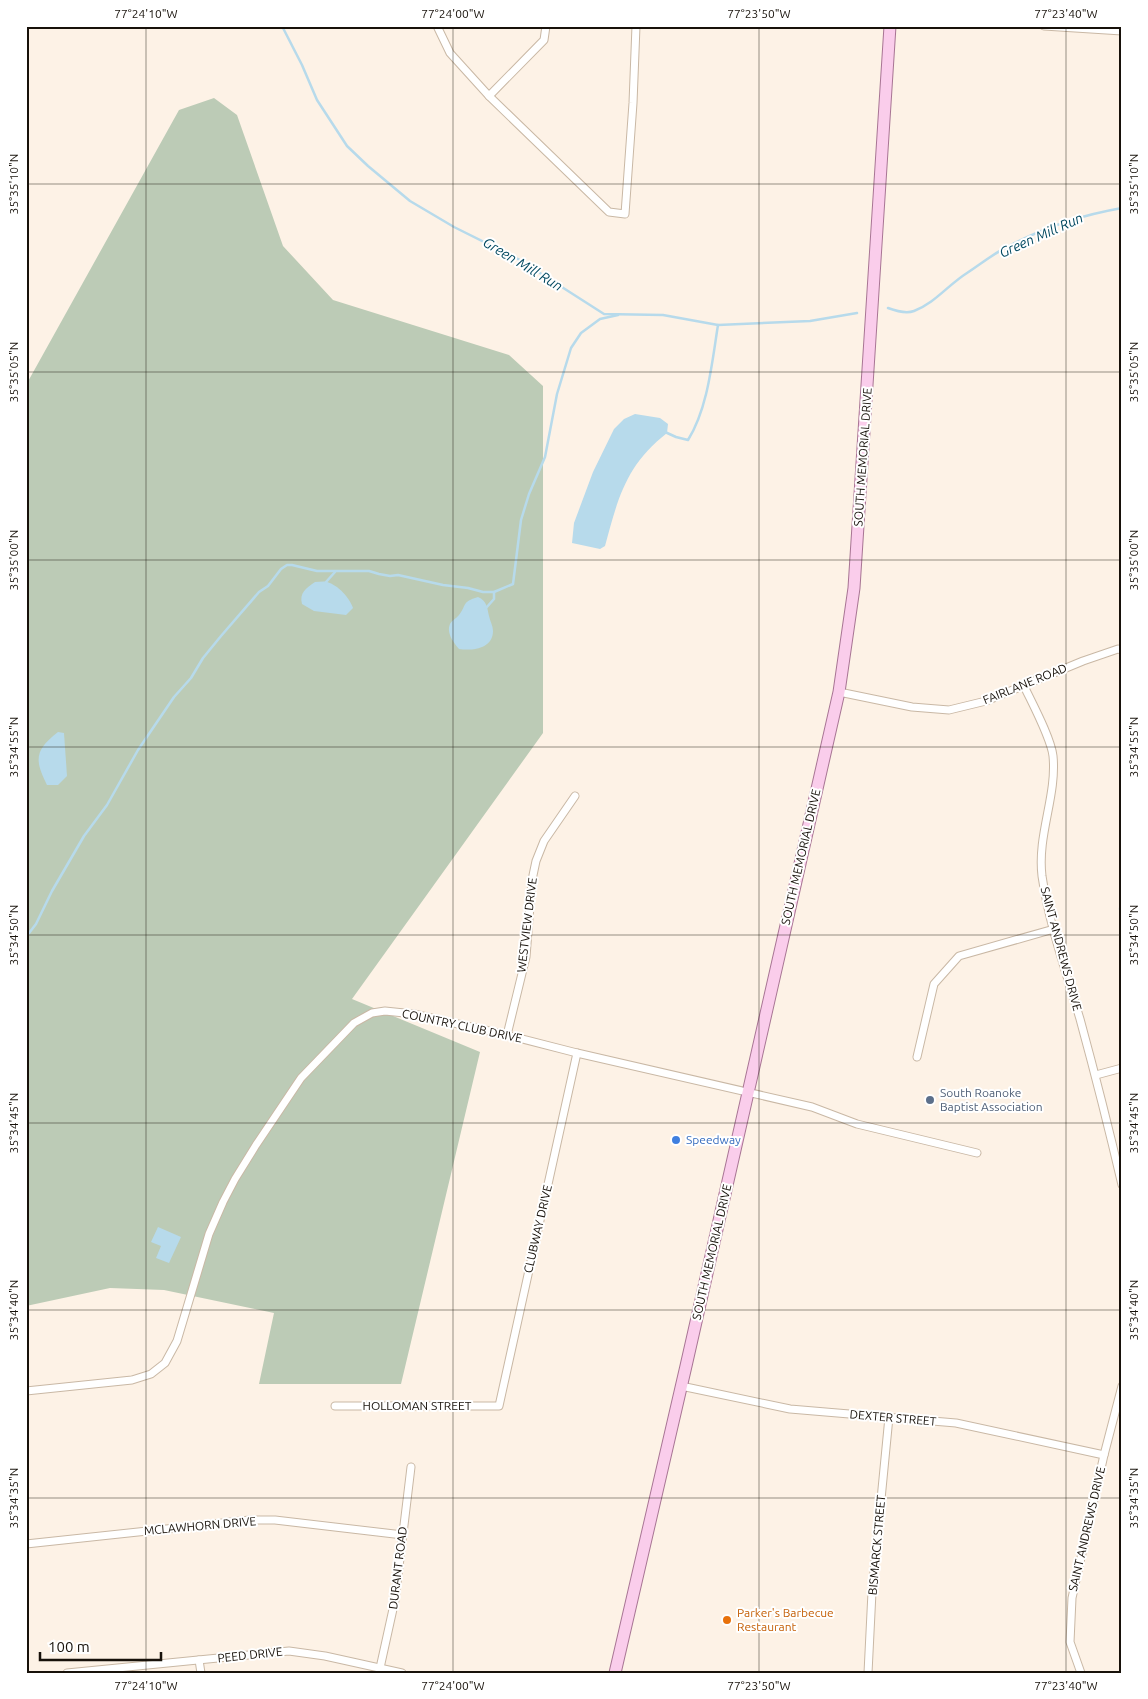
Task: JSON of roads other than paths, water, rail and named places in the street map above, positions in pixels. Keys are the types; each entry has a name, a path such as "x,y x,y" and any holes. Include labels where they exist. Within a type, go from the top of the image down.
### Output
{"main road":[{"name":"SOUTH MEMORIAL DRIVE","path":"615,1673 839,692 854,588 890,26"}],"street":[{"path":"436,26 450,53 489,96 610,212 625,214 633,103 636,26"},
{"path":"489,96 544,40 546,26"},
{"path":"1044,26 1122,31"},
{"name":"FAIRLANE ROAD","path":"839,692 912,707 949,710 986,701 1083,661 1122,650"},
{"name":"SAINT ANDREWS DRIVE","path":"1024,686 1053,754 1054,775 1040,855 1042,877 1054,929 1096,1075 1122,1184"},
{"name":"WESTVIEW DRIVE","path":"507,1035 526,957 532,880 536,861 549,833 575,796"},
{"path":"917,1057 934,984 959,956 1054,929"},
{"name":"COUNTRY CLUB DRIVE","path":"26,1390 132,1380 151,1374 165,1363 177,1341 209,1234 223,1202 256,1145 301,1078 354,1023 372,1013 385,1011 414,1014 507,1035 812,1107 857,1124 977,1152"},
{"name":"CLUBWAY DRIVE","path":"499,1406 577,1052"},
{"path":"1096,1075 1122,1068"},
{"name":"DEXTER STREET","path":"681,1386 790,1409 956,1423 1104,1455"},
{"name":"SAINT ANDREWS DRIVE","path":"1081,1673 1070,1642 1072,1598 1104,1455 1122,1386"},
{"name":"HOLLOMAN STREET","path":"335,1406 499,1406"},
{"name":"BISMARCK STREET","path":"868,1673 872,1592 889,1417"},
{"name":"DURANT ROAD","path":"380,1668 393,1612 411,1467"},
{"name":"MCLAWHORN DRIVE","path":"26,1544 250,1520 275,1520 403,1536"},
{"name":"PEED DRIVE","path":"67,1673 289,1651 325,1656 402,1673"},
{"path":"199,1660 201,1673"}],"water":[{"path":"635,414 660,418 668,424 667,433 653,445 633,470 614,513 605,546 600,549 572,543 574,523 593,472 614,429 624,419"},
{"path":"315,582 326,582 335,586 346,596 353,608 346,615 314,611 302,604 302,594"},
{"path":"478,597 485,602 487,607 493,629 492,637 490,642 481,648 459,649 450,634 450,624 459,615 467,602"},
{"path":"58,732 64,733 67,776 58,785 47,785 40,768 39,756 45,744"},
{"path":"158,1227 181,1237 169,1263 156,1258 161,1246 151,1242"}],"waterway":[{"name":"Green Mill Run","path":"282,26 317,100 347,146 368,166 410,201 454,227 518,259 604,314 663,315 718,325 810,321 857,313"},
{"name":"Green Mill Run","path":"888,308 904,312 911,312 922,308 960,278 1003,249 1064,222 1122,208"},
{"path":"26,937 36,924 52,891 84,836 107,805 138,750 174,697 191,678 203,658 221,636 259,592 268,586 281,569 287,565 292,565 317,571 369,571 483,592 494,592 513,584 521,520 529,494 545,457 557,394 571,348 581,333 600,319 618,315"},
{"path":"665,432 688,440 695,427 705,399 718,325"},
{"path":"327,585 326,582 335,572"},
{"path":"486,608 494,599 494,592"},
{"path":"1122,894 1120,909 1122,915"}],"place":[{"name":"South Roanoke Baptist Association","path":"930,1100"},
{"name":"Speedway","path":"676,1140"},
{"name":"Parker's Barbecue Restaurant","path":"727,1620"}]}
